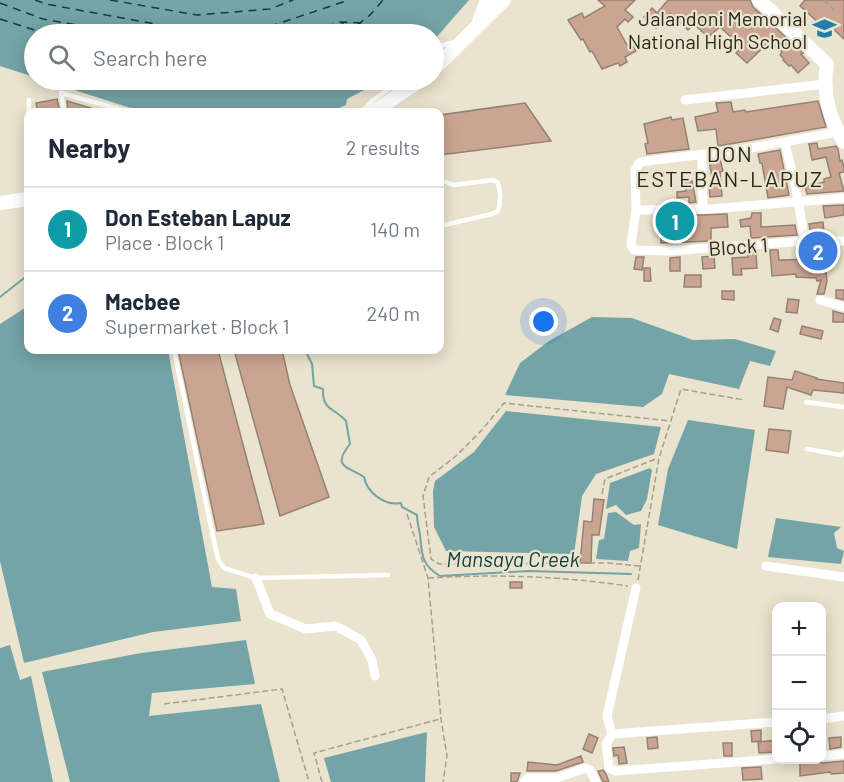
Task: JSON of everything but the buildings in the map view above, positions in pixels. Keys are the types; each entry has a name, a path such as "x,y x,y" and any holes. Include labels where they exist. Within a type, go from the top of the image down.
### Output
{"main road":[{"path":"478,27 488,0"},
{"path":"444,59 504,0"},
{"path":"759,0 827,64 825,84 830,116 841,137"},
{"path":"391,101 407,90"},
{"path":"0,203 24,200"}],"street":[{"path":"685,100 825,84"},
{"path":"841,137 640,162 635,170 636,210 703,210 844,198"},
{"path":"785,143 799,202 805,241"},
{"path":"702,155 703,210"},
{"name":"Block 1","path":"636,210 631,245 632,249 639,251 805,241 844,242"},
{"path":"820,300 844,307"},
{"path":"766,566 844,577"},
{"path":"256,578 270,614 306,629 336,626 361,640 372,660 375,676"},
{"path":"636,588 607,716 612,734 606,744 611,771 772,759"},
{"path":"826,718 844,716"},
{"path":"612,734 772,722"},
{"path":"826,756 844,754"},
{"path":"524,782 528,778 557,778 586,768 590,770 596,782"}],"lane":[{"path":"444,45 463,41"},
{"path":"63,108 60,93 114,108"},
{"path":"28,100 28,108"},
{"path":"365,108 372,101 391,101"},
{"path":"444,181 454,185 493,180 499,186 500,205 498,211 492,214 444,225"},
{"path":"175,354 218,559 224,568 256,578 388,575"},
{"path":"806,402 844,407"},
{"path":"807,449 841,455 844,452"}],"path":[{"path":"824,0 834,10"},
{"path":"428,578 490,574 580,579 636,588 659,458 681,389 744,400"},
{"path":"640,566 608,563 439,564 431,559 423,496 429,477 456,456 504,403 670,421"},
{"path":"602,494 605,479 659,458"},
{"path":"407,514 428,578 441,719 447,756 443,782"},
{"path":"164,704 282,689 309,782"},
{"path":"322,782 314,753 441,719"}],"water":[{"path":"0,0 469,0 444,29 444,24 24,24 24,74 0,66"},
{"path":"74,90 364,90 347,99 346,105 339,108 130,108"},
{"path":"24,309 24,354 169,354 212,587 236,589 241,621 153,632 24,663 0,561 0,324"},
{"path":"592,317 632,318 693,340 735,339 776,351 770,366 750,361 739,389 669,374 662,394 643,407 505,395 520,363 549,341"},
{"path":"506,411 661,427 654,454 596,474 582,496 574,554 446,551 434,527 435,481 474,452"},
{"path":"688,420 755,430 737,549 658,525 668,469"},
{"path":"650,468 652,470 647,499 641,511 626,515 616,505 606,509 610,483"},
{"path":"616,512 634,525 641,524 639,548 630,551 628,561 596,559 599,540 604,539 608,513"},
{"path":"776,518 841,527 834,533 837,548 844,551 841,564 768,557"},
{"path":"246,640 255,684 152,693 149,716 261,704 280,782 70,782 42,672 141,653"},
{"path":"10,645 20,680 31,676 53,782 0,782 0,648"},
{"path":"427,732 425,782 331,782 324,758"}],"waterway":[{"name":"Mansaya Creek","path":"0,297 24,278"},
{"name":"Mansaya Creek","path":"307,354 312,364 314,386 323,389 327,405 346,421 350,444 344,452 342,462 364,477 369,488 378,497 389,502 401,503 402,507 417,515 421,548 426,563 434,572 440,576 528,571 631,574"}],"ferry route":[{"path":"35,0 155,24"},
{"path":"110,0 197,15 270,9 293,0"},
{"path":"277,24 349,0"},
{"path":"359,24 383,0"},
{"path":"0,3 43,19 71,24"},
{"path":"0,19 24,27"},
{"path":"334,24 341,22 361,24"}],"place":[{"name":"Jalandoni Memorial National High School","path":"825,29"},
{"name":"Don Esteban Lapuz","path":"675,221"},
{"name":"Macbee","path":"818,251"}],"district":[{"name":"DON ESTEBAN-LAPUZ","path":"730,166"}]}
